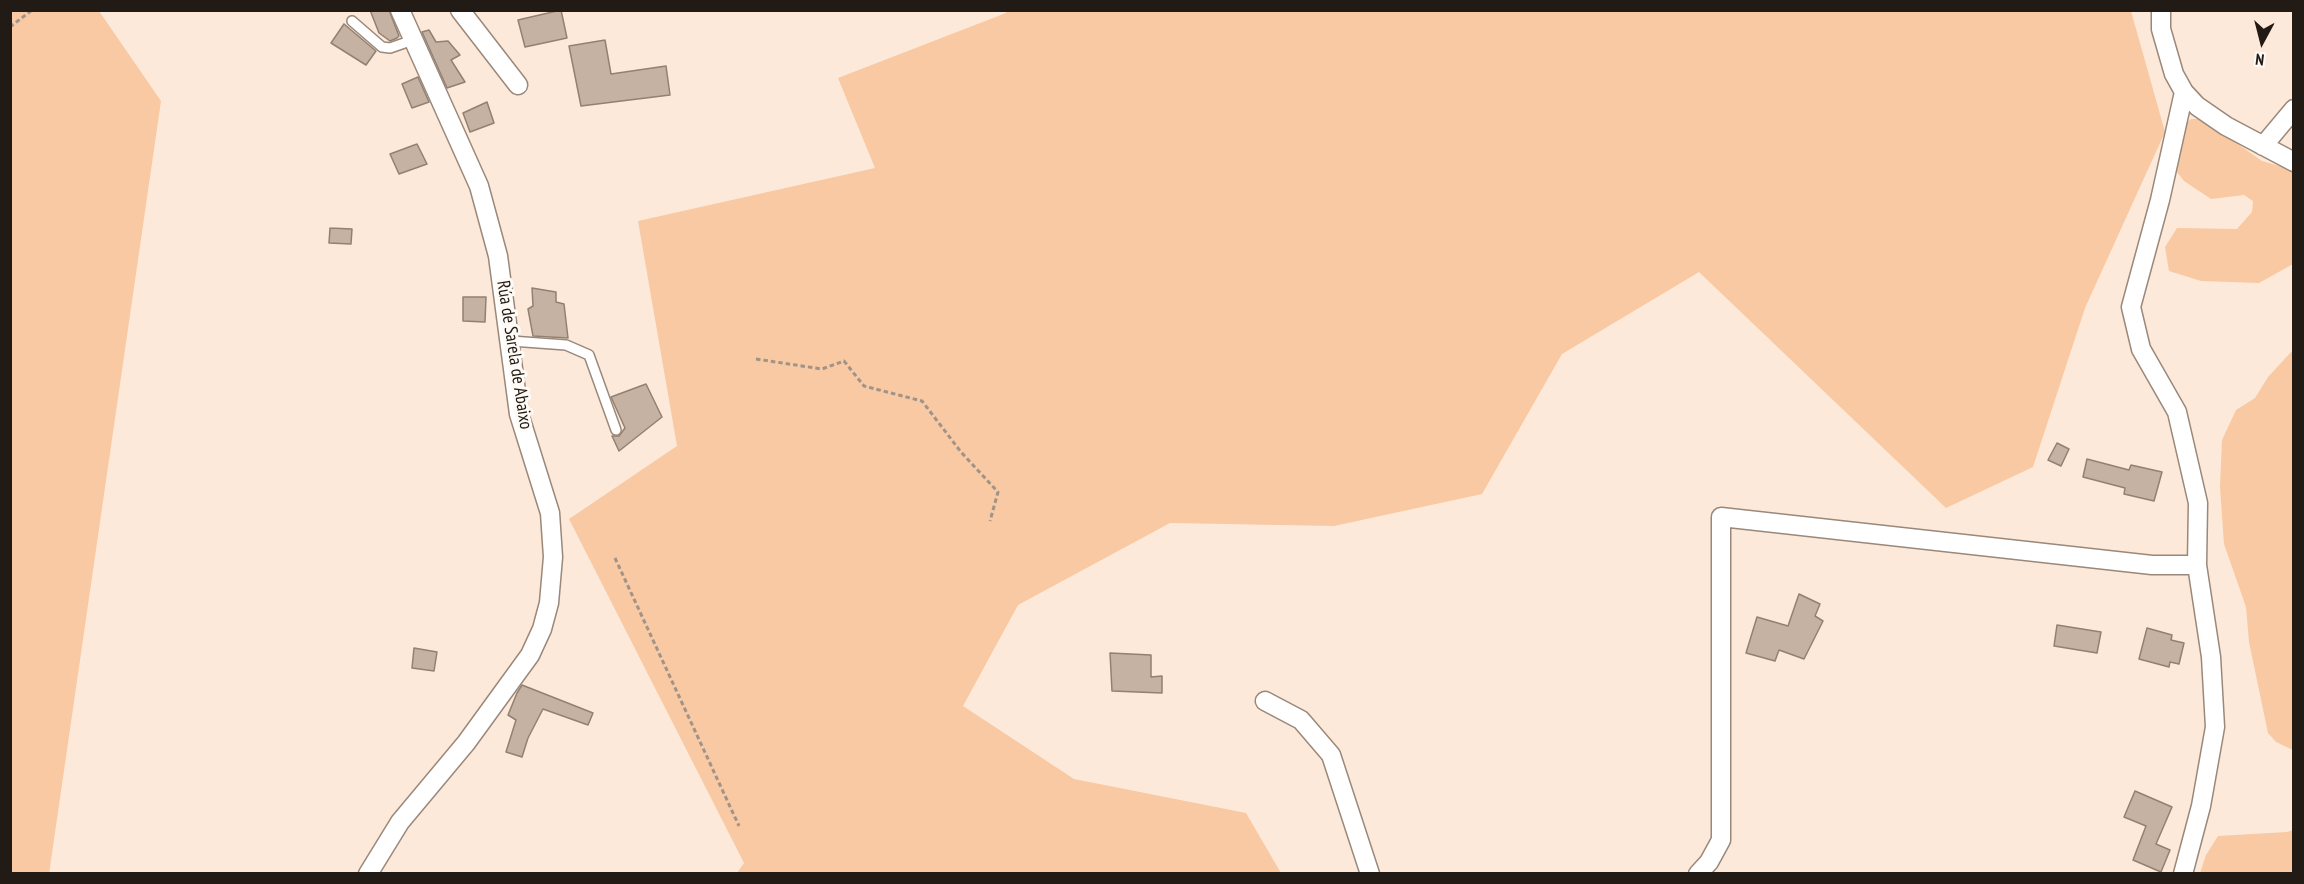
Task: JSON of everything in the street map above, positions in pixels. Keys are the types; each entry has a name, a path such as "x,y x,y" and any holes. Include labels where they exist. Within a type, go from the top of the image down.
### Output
{"street":[{"name":"Rúa de Sarela de Abaixo","path":"368,873 400,822 466,743 530,655 542,630 549,603 553,557 550,513 519,414 498,256 479,186 400,10"},
{"path":"460,10 518,85"},
{"path":"2161,10 2161,29 2174,74 2184,92 2197,106 2294,162"},
{"path":"2183,873 2201,806 2215,727 2211,657 2197,565 2198,503 2177,412 2141,349 2131,308 2160,200 2184,92"},
{"path":"2263,146 2294,109"},
{"path":"1698,873 1709,862 1720,840 1721,517 2152,565 2197,565"},
{"path":"1265,701 1301,720 1331,755 1370,873"}],"lane":[{"path":"352,21 382,47 390,48 413,40"},
{"path":"511,341 566,345 589,356 616,430"}],"path":[{"path":"10,27 32,10"},
{"path":"756,359 822,369 844,361 864,386 922,400 956,445 998,492 990,521"},
{"path":"615,558 739,826"}],"shaded area":[{"path":"10,11 99,11 161,101 49,874 10,873"},
{"path":"1007,11 2131,11 2165,132 2085,308 2033,467 1946,508 1699,272 1562,354 1482,494 1334,526 1170,523 1018,605 963,706 1074,779 1246,813 1281,873 737,873 744,863 569,519 677,446 638,221 875,168 838,78"},
{"path":"2191,119 2202,119 2262,161 2293,170 2293,264 2259,283 2201,281 2169,271 2165,247 2177,228 2237,229 2252,212 2253,201 2244,195 2211,199 2184,181 2177,172 2182,127"},
{"path":"2293,350 2293,750 2276,742 2268,733 2249,642 2246,607 2224,544 2220,487 2222,440 2236,410 2255,398 2268,377"},
{"path":"2293,830 2293,873 2200,873 2206,855 2218,836"}],"building":[{"path":"370,10 389,10 399,36 390,41 379,33"},
{"path":"561,10 567,38 525,47 518,20"},
{"path":"344,24 376,51 366,65 331,43"},
{"path":"429,30 436,42 448,41 460,55 451,60 465,82 447,88 422,32"},
{"path":"605,40 611,74 666,66 670,95 581,106 569,46"},
{"path":"418,77 429,102 412,108 402,84"},
{"path":"487,102 494,123 470,132 463,113"},
{"path":"417,144 427,164 399,174 390,154"},
{"path":"330,228 352,229 351,244 329,243"},
{"path":"532,288 556,292 556,302 564,304 568,338 533,336 528,309 533,306"},
{"path":"463,297 486,297 485,322 463,321"},
{"path":"646,384 662,417 619,451 612,436 619,436 625,428 611,397"},
{"path":"2057,443 2069,449 2061,466 2048,460"},
{"path":"2087,459 2129,470 2131,465 2162,472 2154,501 2124,494 2125,488 2083,477"},
{"path":"1799,594 1820,604 1815,616 1823,621 1804,659 1779,650 1775,661 1746,653 1757,617 1788,626"},
{"path":"2057,625 2101,632 2097,653 2054,646"},
{"path":"2147,628 2172,635 2171,640 2184,643 2179,664 2170,662 2169,667 2139,659"},
{"path":"414,648 437,652 434,671 412,668"},
{"path":"1110,653 1151,655 1151,677 1162,676 1162,693 1112,691"},
{"path":"522,685 593,713 588,725 543,709 528,738 522,757 506,752 516,720 508,715"},
{"path":"2135,791 2172,807 2156,844 2170,850 2161,872 2133,860 2146,826 2124,817"}]}
